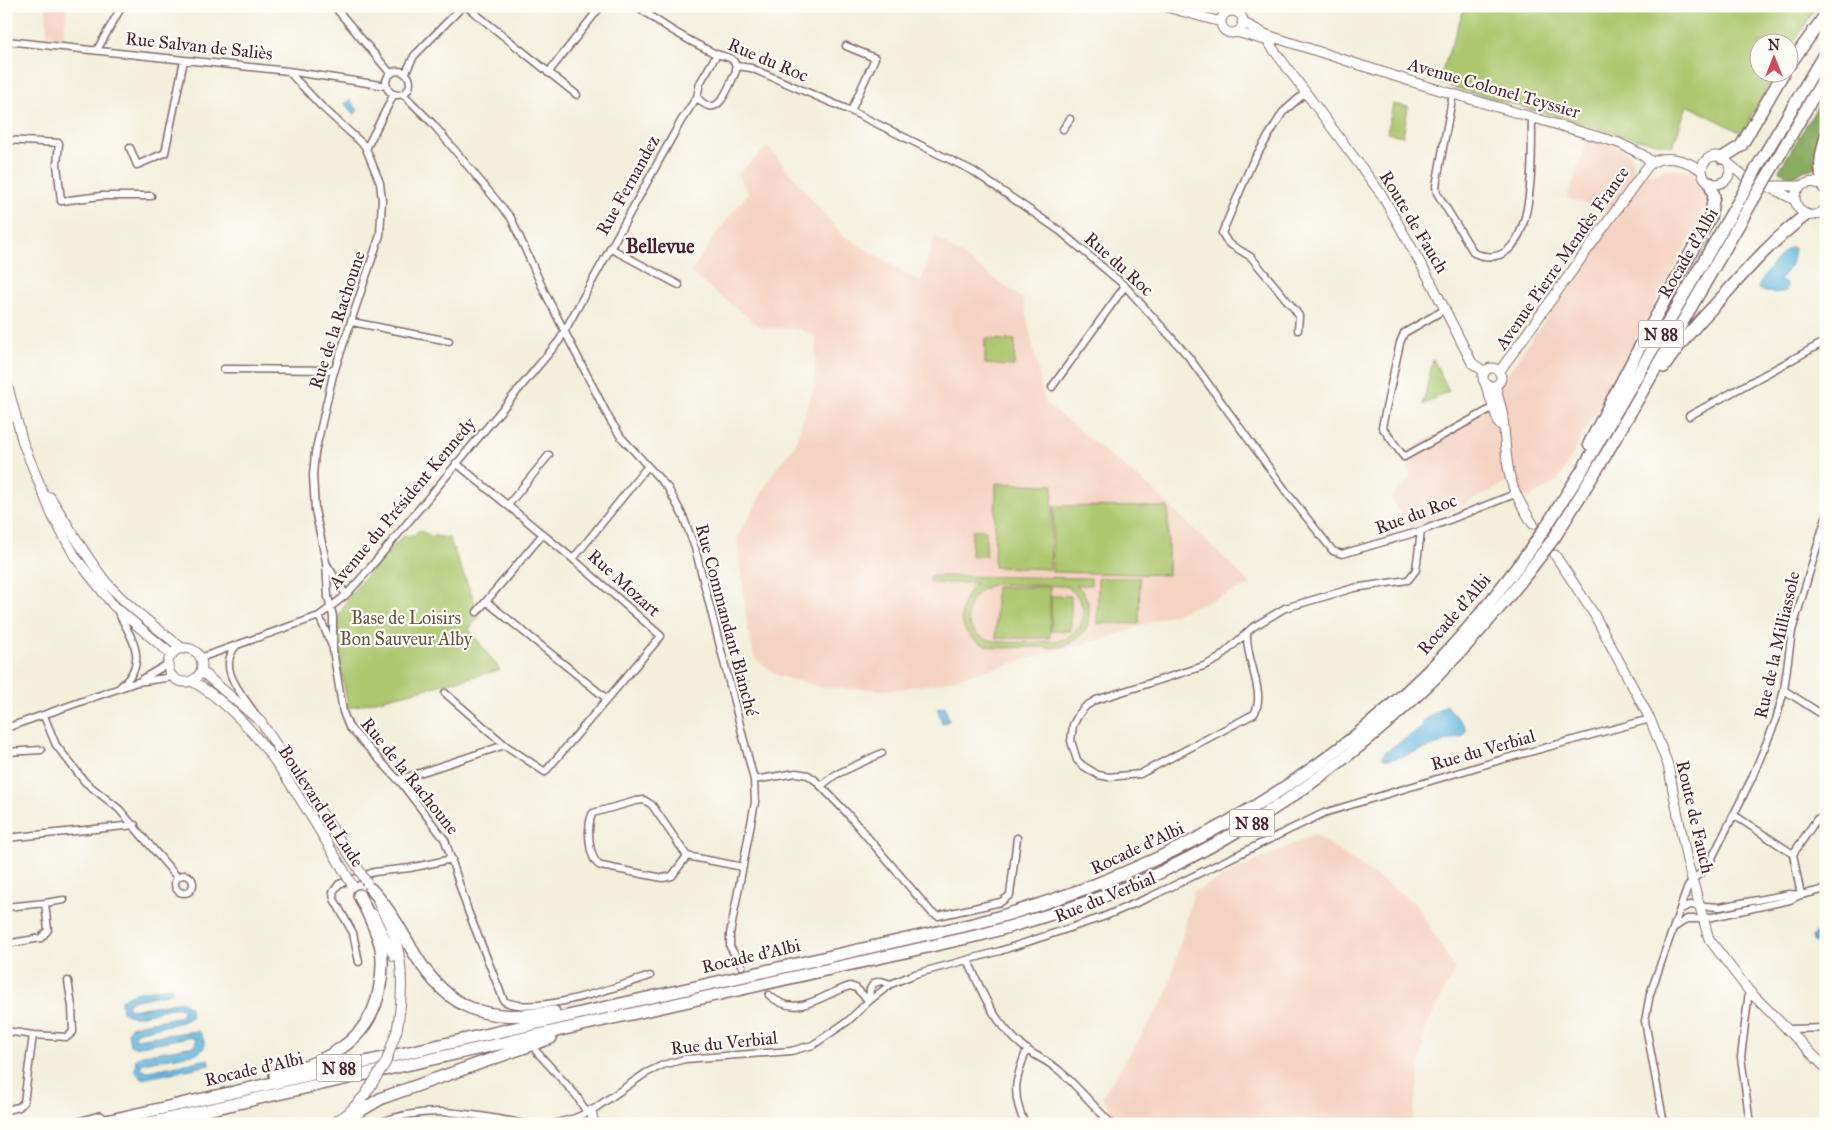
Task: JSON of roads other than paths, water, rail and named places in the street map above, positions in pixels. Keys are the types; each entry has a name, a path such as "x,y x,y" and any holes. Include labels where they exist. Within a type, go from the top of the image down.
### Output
{"highway":[{"path":"1800,50 1826,14"},
{"name":"Rocade d'Albi","path":"93,1124 1023,911 1089,889 1183,847 1270,798 1322,762 1378,717 1440,658 1482,611 1533,546 1581,472 1826,50"},
{"name":"Rocade d'Albi","path":"145,1124 980,935 1037,920 1094,900 1157,874 1259,819 1319,779 1381,730 1455,660 1489,622 1554,538 1605,456 1826,75"},
{"path":"1726,161 1741,146 1778,82"},
{"path":"1825,188 1819,167 1826,136"},
{"path":"1581,472 1583,457 1610,402 1710,218 1714,196 1710,183"},
{"path":"1644,387 1656,380 1682,341 1782,233 1806,215"},
{"path":"369,886 385,904 423,968 439,987 454,1000 475,1010 495,1016 516,1017 565,1011 585,1012"},
{"path":"79,1124 154,1102 312,1064 348,1044 362,1030 370,1017 378,999 381,981 381,949 359,895"},
{"path":"338,1124 382,1098 568,1034 575,1026"}],"main road":[{"path":"1163,6 1221,22 1226,31 1236,32 1241,19 1234,12 1227,9 1221,22"},
{"name":"Avenue Colonel Teyssier","path":"1241,19 1250,28 1288,42 1453,94 1619,143 1643,155 1652,162"},
{"name":"Avenue Colonel Teyssier","path":"1236,32 1268,42 1288,42"},
{"name":"Route de Fauch","path":"1268,42 1382,195 1472,363 1485,372"},
{"path":"1652,162 1666,159 1688,162 1709,158 1726,161 1749,180 1726,180 1718,184 1710,183 1704,178 1702,171 1704,163 1709,158"},
{"path":"1726,161 1730,173 1726,180"},
{"name":"Avenue Pierre Mendès France","path":"1499,372 1638,178 1652,162"},
{"path":"1688,162 1702,171"},
{"path":"1795,200 1767,186 1801,186 1813,182 1825,188"},
{"path":"1801,186 1795,200 1798,209 1806,215 1812,216 1825,211"},
{"path":"1485,383 1490,386 1496,384 1500,378 1499,372 1492,368 1485,372 1483,377 1485,383 1494,407 1504,438"},
{"path":"6,380 20,434 52,515 76,558 116,608 132,619 172,655"},
{"path":"1496,384 1503,419 1507,469 1515,494 1533,524"},
{"path":"40,482 79,545 123,600 183,649 193,651 200,658 201,671 192,680 182,682 173,677 168,664 172,655 183,649"},
{"name":"Route de Fauch","path":"1554,555 1594,614 1650,719 1668,765 1692,880 1709,939 1749,990 1787,1031 1826,1068"},
{"name":"Boulevard du Lude","path":"201,671 261,722 369,886 395,940 401,1001 397,1030 386,1062 365,1095 348,1113 332,1124"},
{"name":"Boulevard du Lude","path":"192,680 209,691 246,726 289,782 352,885 380,926 399,968"},
{"path":"589,1112 594,1124"}],"street":[{"path":"97,50 122,6"},
{"path":"334,6 391,74"},
{"path":"405,74 414,56 465,6 577,95"},
{"path":"548,73 601,6"},
{"name":"Rue du Roc","path":"637,6 680,36 717,54 730,58 736,66 751,68 852,111 973,171 1054,227 1125,286 1188,356 1288,494 1333,551 1342,554 1421,531 1515,494"},
{"path":"1235,6 1241,19"},
{"name":"Rue Salvan de Saliès","path":"6,42 288,71 387,86"},
{"path":"846,46 875,58 852,111"},
{"name":"Rue Fernandez","path":"565,331 680,121 697,97 700,83 717,54"},
{"path":"130,148 137,165 166,152 184,60"},
{"path":"697,97 705,106 713,107 719,104 736,71 736,66"},
{"path":"288,71 366,149 394,94"},
{"path":"398,71 405,74 410,84 403,94 394,94 387,86 387,79 391,74 398,71"},
{"path":"1298,330 1299,316 1296,310 1251,257 1228,243 1222,233 1252,163 1283,112 1305,93"},
{"name":"Rue Commandant Blanché","path":"403,94 433,124 510,218 610,420 621,437 668,488 684,516 695,548 754,780 755,802 730,934 730,947 742,966"},
{"path":"1453,94 1436,186 1437,193 1474,252 1483,256 1492,258 1512,247 1525,222 1530,189 1532,117"},
{"path":"1062,129 1070,119"},
{"path":"6,140 59,142 57,164 61,201 101,196 151,196"},
{"name":"Rue de la Rachoune","path":"366,149 380,183 382,200 380,234 335,370 315,453 313,475 315,510 326,562 326,581 334,627 333,650 343,712 350,727 398,780 443,836 468,911 504,1000 511,1004 529,1006 580,996 650,976"},
{"path":"610,248 679,285"},
{"path":"1052,387 1125,286"},
{"path":"1444,310 1404,333 1400,343 1382,427 1404,457 1494,407"},
{"path":"352,322 449,341"},
{"name":"Avenue du Président Kennedy","path":"200,658 319,616 331,609 346,596 565,331"},
{"path":"1689,416 1826,341"},
{"path":"224,368 335,370"},
{"path":"508,505 549,455"},
{"path":"456,464 573,559"},
{"name":"Rue Mozart","path":"445,693 505,745 544,772 660,636 573,559 647,466"},
{"name":"Rue de la Milliassole","path":"1692,880 1707,868 1734,815 1776,720 1784,690 1792,630 1826,518"},
{"path":"1247,634 1247,654 1259,701 1254,714 1140,774 1122,778 1098,775 1077,760 1071,741 1073,725 1086,706 1204,666 1218,659 1247,634 1253,626 1285,608 1354,588 1408,580 1416,570 1421,531"},
{"path":"477,612 543,534"},
{"name":"Rue de la Rachoune","path":"326,562 346,596"},
{"path":"487,602 607,699"},
{"path":"116,608 132,638 136,654 131,675 117,689"},
{"path":"319,616 333,650"},
{"name":"Boulevard du Lude","path":"239,644 230,655 229,668 236,686 261,722"},
{"path":"6,728 137,682 168,664"},
{"path":"137,682 173,677"},
{"path":"1784,690 1826,717"},
{"path":"44,716 56,744 85,782 120,808 177,877"},
{"name":"Rue du Verbial","path":"553,1124 589,1112 646,1073 685,1059 791,1051 813,1045 848,1022 869,1001 891,984 915,974 968,960 1111,914 1324,813 1500,760 1650,719"},
{"path":"398,780 505,745"},
{"path":"6,752 41,750"},
{"path":"822,785 835,776 882,753"},
{"path":"754,780 796,773 808,775 822,785 930,910 938,916 1001,902 1010,895 1017,838"},
{"path":"687,856 675,874 668,878 595,864 591,854 591,816 593,813 644,800 652,805 687,856 743,867"},
{"path":"1734,815 1793,854"},
{"path":"1801,895 1793,854 1817,819 1826,816"},
{"path":"6,838 135,825"},
{"path":"359,962 353,933 334,899 333,892 339,884 374,872 410,868 452,859"},
{"path":"1664,1124 1645,1022 1650,994 1692,880"},
{"path":"1674,927 1687,919 1703,919 1826,890"},
{"path":"1681,909 1690,904 1720,908 1789,894 1801,895"},
{"path":"6,907 45,904 64,900"},
{"path":"6,944 42,938 48,930 45,904"},
{"path":"968,960 984,1000 1004,1029 1027,1050 1053,1065 1083,1092 1112,1124"},
{"path":"6,1031 32,1035 67,1037 71,1035 73,1032 72,1006 68,981"},
{"path":"869,1001 870,989 874,983 881,981 891,984"},
{"path":"769,995 785,1006 798,1006 850,986 856,988 869,1001"},
{"path":"1749,990 1741,1057 1750,1124"},
{"path":"1787,1031 1792,1029 1826,1028"},
{"path":"6,1110 19,1107 24,1102 32,1035"},
{"path":"1025,1124 1015,1094 1016,1078 1027,1050"},
{"path":"536,1051 589,1112"},
{"path":"376,1124 399,1116 426,1111 446,1111 524,1124"}],"water":[{"path":"350,100 358,110 354,115 345,104"},
{"path":"1791,247 1794,248 1791,263 1779,280 1787,284 1786,291 1772,293 1758,289 1762,279 1772,266"},
{"path":"1446,705 1464,725 1466,730 1463,736 1394,759 1386,760 1382,757 1385,752 1423,727 1422,722"},
{"path":"945,706 949,721 942,723 937,708"},
{"path":"1826,930 1826,949 1814,943 1812,938 1814,934"},
{"path":"170,987 174,991 171,993 130,1001 127,1006 132,1010 181,1001 190,1007 191,1017 182,1022 136,1032 135,1039 196,1031 201,1033 205,1044 198,1053 147,1062 141,1064 141,1068 144,1071 149,1071 208,1059 210,1065 142,1079 135,1071 136,1059 142,1055 195,1046 196,1039 189,1037 135,1047 130,1045 128,1031 132,1026 182,1016 183,1010 169,1008 143,1015 128,1015 122,1011 121,1000 133,993"}],"district":[{"name":"Bellevue","path":"660,246"}],"park label":[{"name":"Base de Loisirs Bon Sauveur Alby","path":"406,628"}]}
